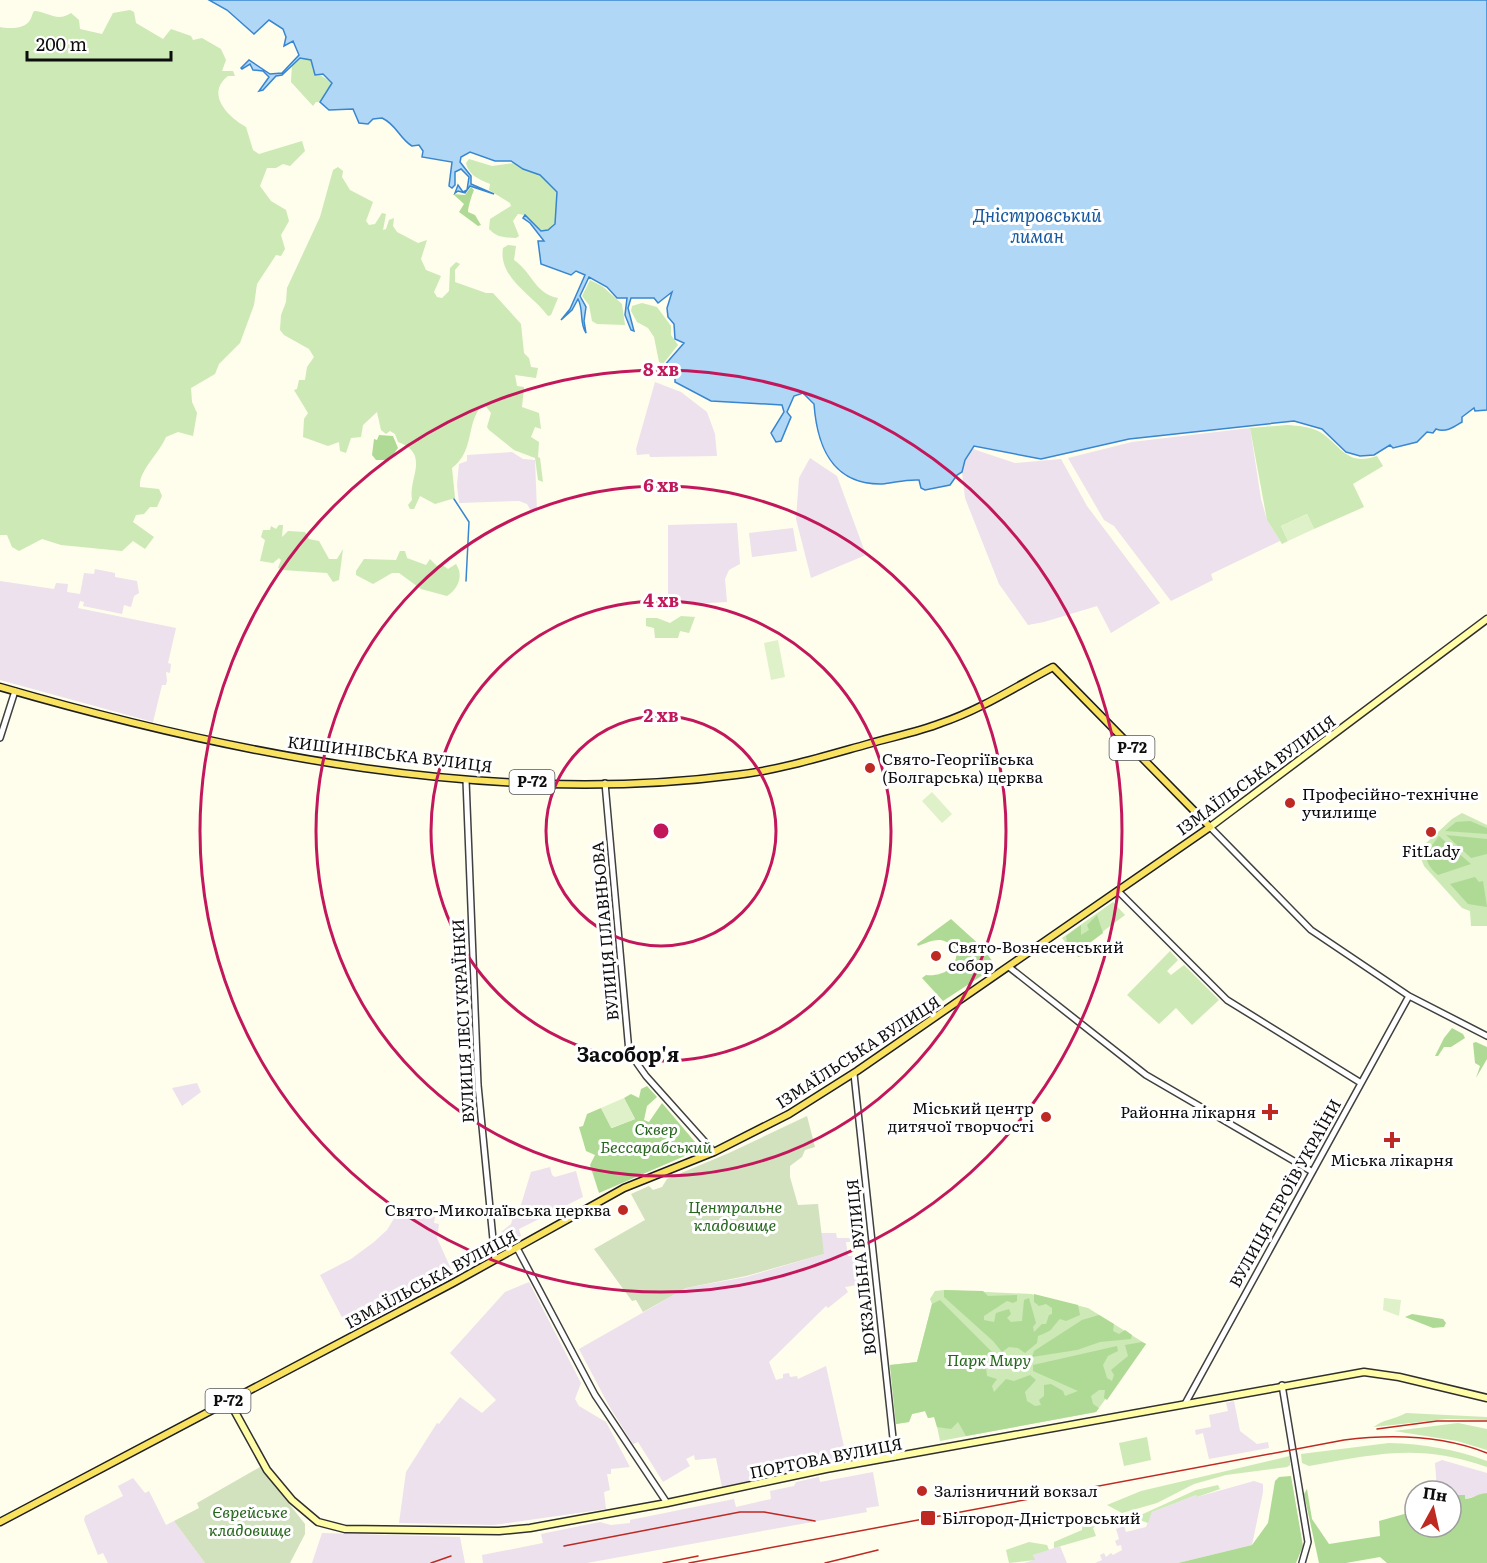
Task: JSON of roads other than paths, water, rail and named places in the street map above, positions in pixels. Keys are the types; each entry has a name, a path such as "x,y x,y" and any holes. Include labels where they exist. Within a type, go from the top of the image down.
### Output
{"main road":[{"name":"ІЗМАЇЛЬСЬКА ВУЛИЦЯ","path":"0,1522 495,1260 624,1188 714,1152 789,1114 854,1074 1210,827 1487,620"},
{"name":"КИШИНІВСЬКА ВУЛИЦЯ","path":"0,687 178,734 311,760 466,780 668,782 738,775 824,756 943,723 1053,667 1210,827"},
{"name":"ПОРТОВА ВУЛИЦЯ","path":"229,1401 279,1485 313,1519 334,1528 420,1531 519,1530 895,1457 1364,1372 1399,1377 1487,1398"}],"street":[{"path":"0,738 15,691"},
{"name":"ВУЛИЦЯ ЛЕСІ УКРАЇНКИ","path":"466,780 478,1085 495,1260"},
{"name":"ВУЛИЦЯ ПЛАВНЬОВА","path":"605,783 629,1052 646,1076 714,1152"},
{"path":"1210,827 1311,930 1409,996 1487,1036"},
{"path":"1118,891 1227,1000 1361,1083"},
{"path":"1009,967 1146,1075 1311,1171"},
{"name":"ВУЛИЦЯ ГЕРОЇВ УКРАЇНИ","path":"1185,1404 1409,996"},
{"name":"ВОКЗАЛЬНА ВУЛИЦЯ","path":"854,1074 895,1457"},
{"path":"517,1248 595,1395 667,1503"},
{"path":"1282,1386 1308,1542 1302,1563"}],"water":[{"name":"Дністровський лиман","path":"209,0 1487,0 1487,410 1475,411 1474,408 1462,417 1462,422 1447,430 1436,429 1433,433 1427,432 1417,442 1393,448 1390,445 1374,455 1360,456 1346,452 1322,429 1294,421 1129,439 1041,459 974,446 965,460 962,472 950,485 925,490 921,488 919,480 882,484 865,483 850,478 830,460 819,434 814,404 803,393 794,396 787,412 791,417 781,441 776,442 771,433 784,412 782,405 711,401 675,382 675,373 663,367 684,343 675,339 674,324 668,317 667,308 672,292 658,303 654,298 631,298 628,308 634,331 631,330 625,315 627,298 617,298 607,287 589,277 580,296 586,307 584,321 586,333 578,299 572,310 561,320 570,309 585,275 576,271 571,275 541,264 538,241 544,241 523,218 525,215 541,231 548,230 555,224 557,192 540,175 523,169 511,161 495,161 470,152 461,157 460,162 471,176 471,184 494,194 470,186 465,193 458,191 455,193 458,185 463,192 467,190 469,177 461,169 455,172 455,185 452,188 449,186 452,162 422,157 423,151 419,145 412,146 382,118 373,119 368,124 359,123 353,109 329,110 320,102 332,83 323,74 315,75 311,60 300,58 282,75 276,76 263,90 259,91 269,77 263,71 253,70 250,64 241,68 249,60 270,74 282,73 299,55 293,41 284,46 286,37 283,29 269,20 254,34 227,10"}],"waterway":[{"path":"454,499 469,522 466,581"}],"railway":[{"path":"1377,1429 1437,1421 1487,1421"},
{"path":"689,1563 1344,1440 1380,1437 1434,1439 1487,1453"},
{"path":"564,1546 740,1512 764,1512 815,1521"},
{"path":"825,1563 878,1550"},
{"path":"431,1563 451,1556"},
{"path":"663,1563 698,1556"}],"place":[{"name":"Свято-Георгіївська (Болгарська) церква","path":"870,768"},
{"name":"Професійно-технічне училище","path":"1290,803"},
{"name":"FitLady","path":"1431,832"},
{"name":"Свято-Вознесенський собор","path":"936,956"},
{"name":"Районна лікарня","path":"1270,1112"},
{"name":"Міський центр дитячої творчості","path":"1046,1117"},
{"name":"Міська лікарня","path":"1392,1140"},
{"name":"Свято-Миколаївська церква","path":"623,1210"},
{"name":"Залізничний вокзал","path":"922,1491"},
{"name":"Білгород-Дністровський","path":"928,1518"}],"district":[{"name":"Засобор'я","path":"628,1055"}],"park label":[{"name":"Сквер Бессарабський","path":"656,1138"},
{"name":"Центральне кладовище","path":"735,1216"},
{"name":"Парк Миру","path":"989,1360"},
{"name":"Єврейське кладовище","path":"250,1521"}]}
